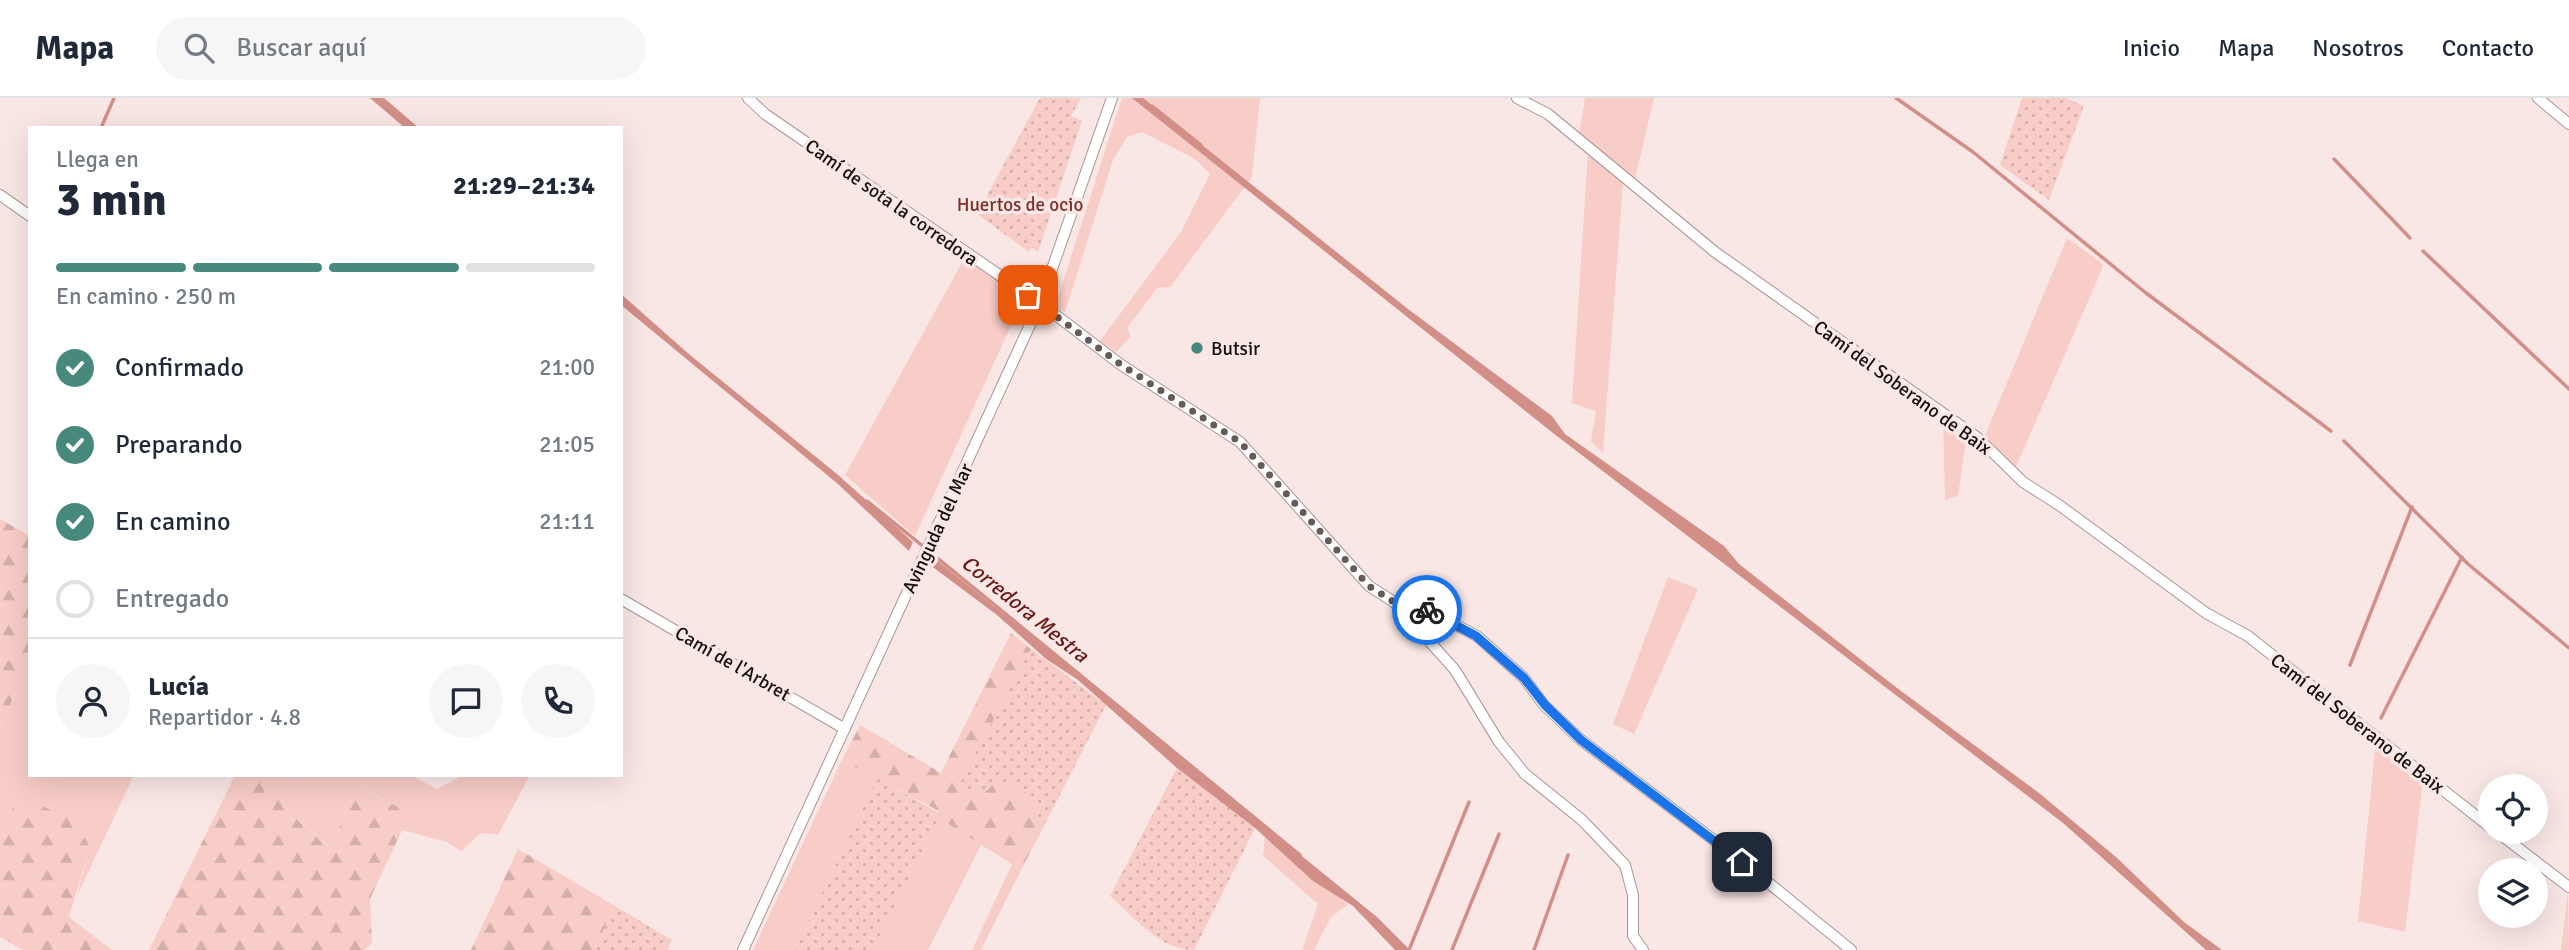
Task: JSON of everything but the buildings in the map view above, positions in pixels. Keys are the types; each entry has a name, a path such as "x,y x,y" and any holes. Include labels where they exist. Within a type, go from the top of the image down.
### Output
{"street":[{"name":"Camí de sota la corredora","path":"748,98 765,114 1040,303 1120,364 1240,442 1369,586 1394,602"},
{"name":"Avinguda del Mar","path":"743,950 1040,303 1112,98"},
{"name":"Camí del Soberano de Baix","path":"1517,98 1548,114 1715,253 1978,438 2023,482 2059,505 2206,613 2259,644 2478,817"},
{"path":"2538,98 2569,124"},
{"path":"0,195 28,215"},
{"name":"Camí de l'Arbret","path":"623,600 845,729"},
{"path":"1394,602 1410,601 1476,636 1524,678 1545,705 1581,740 1742,862 1851,950"},
{"path":"1394,602 1455,670 1499,742 1525,774 1582,820 1625,865 1633,895 1633,936 1643,950"},
{"path":"2513,844 2569,887"}],"green space":[{"name":"Huertos de ocio","path":"1040,98 1081,98 1071,116 1082,121 1038,252 1032,247 1029,252 977,214"},
{"path":"1122,98 1260,98 1252,177 1170,287 1157,288 1127,328 1131,336 1116,352 1100,341 1181,232 1210,174 1195,159 1142,132 1127,137 1113,160 1065,312 1055,307"},
{"path":"1585,98 1654,98 1635,179 1579,136"},
{"path":"2022,98 2066,98 2084,106 2049,200 2000,165"},
{"path":"1588,152 1623,182 1603,453 1591,441 1596,411 1572,403"},
{"path":"2067,238 2103,264 2102,269 2015,469 1984,438"},
{"path":"965,257 1024,297 915,536 845,475"},
{"path":"1943,417 1967,434 1958,496 1945,500"},
{"path":"0,519 28,535 28,662 0,729"},
{"path":"1668,577 1698,589 1634,734 1613,724"},
{"path":"1011,633 1031,649 960,785 983,794 997,780 1029,794 1043,828 1021,870 951,826 937,810 842,760 860,725 941,773"},
{"path":"1031,649 1106,705 1043,828 1029,794 997,780 983,794 959,785"},
{"path":"28,662 28,777 133,777 77,896 90,847 0,839 0,729"},
{"path":"2376,740 2423,780 2405,932 2358,921"},
{"path":"842,760 877,778 795,950 753,950"},
{"path":"1177,768 1255,828 1194,950 1170,945 1148,931 1110,896"},
{"path":"234,777 292,777 282,806 328,847 362,789 410,813 370,899 372,943 364,950 149,950"},
{"path":"292,777 414,777 437,789 460,777 529,777 498,835 481,833 461,851 447,842 402,830 410,813 363,789 329,847 282,806"},
{"path":"877,778 941,814 873,950 795,950"},
{"path":"18,796 75,820 90,847 69,917 112,950 23,950 0,937 0,839"},
{"path":"941,814 951,826 981,845 928,950 873,950"},
{"path":"1265,837 1285,848 1348,905 1331,917 1314,950 1302,950 1318,904 1263,856"},
{"path":"518,849 615,906 594,950 471,950"},
{"path":"1012,864 1021,870 981,950 972,950"},
{"path":"2568,891 2569,950 2561,950"},
{"path":"615,906 672,940 667,950 594,950"}],"shaded area":[{"path":"370,98 384,98 417,126 403,126"},
{"path":"1132,98 1143,98 1408,309 1552,416 1565,434 1724,546 1739,564 1897,688 2039,793 2116,857 2184,922 2222,950 2206,950 2063,823 1553,433"},
{"path":"623,296 690,355 837,474 913,542 909,551 838,484 623,307"},
{"path":"933,557 1377,917 1410,950 1395,950 1353,906 1313,881 1255,828 1177,768 1078,680 1046,659 997,615 930,565"}],"waterway":[{"path":"102,126 114,98"},
{"path":"1896,98 1973,152 2146,293 2331,431"},
{"path":"1152,106 1201,145"},
{"path":"2334,159 2410,238"},
{"path":"2423,251 2569,389"},
{"path":"2344,441 2468,564 2569,648"},
{"name":"Corredora Mestra","path":"867,501 924,547"},
{"path":"2350,665 2412,507"},
{"name":"Corredora Mestra","path":"930,552 1300,855"},
{"path":"2381,718 2462,557"},
{"path":"1409,950 1469,802"},
{"path":"1452,950 1499,834"},
{"path":"1534,950 1568,855"}],"way so far":[{"path":"1028,295 1120,364 1240,442 1369,586 1394,602 1410,601 1427,610"}],"place":[{"name":"Butsir","path":"1197,348"}],"route":[{"path":"1427,610 1476,636 1524,678 1545,705 1581,740 1742,862"}]}
